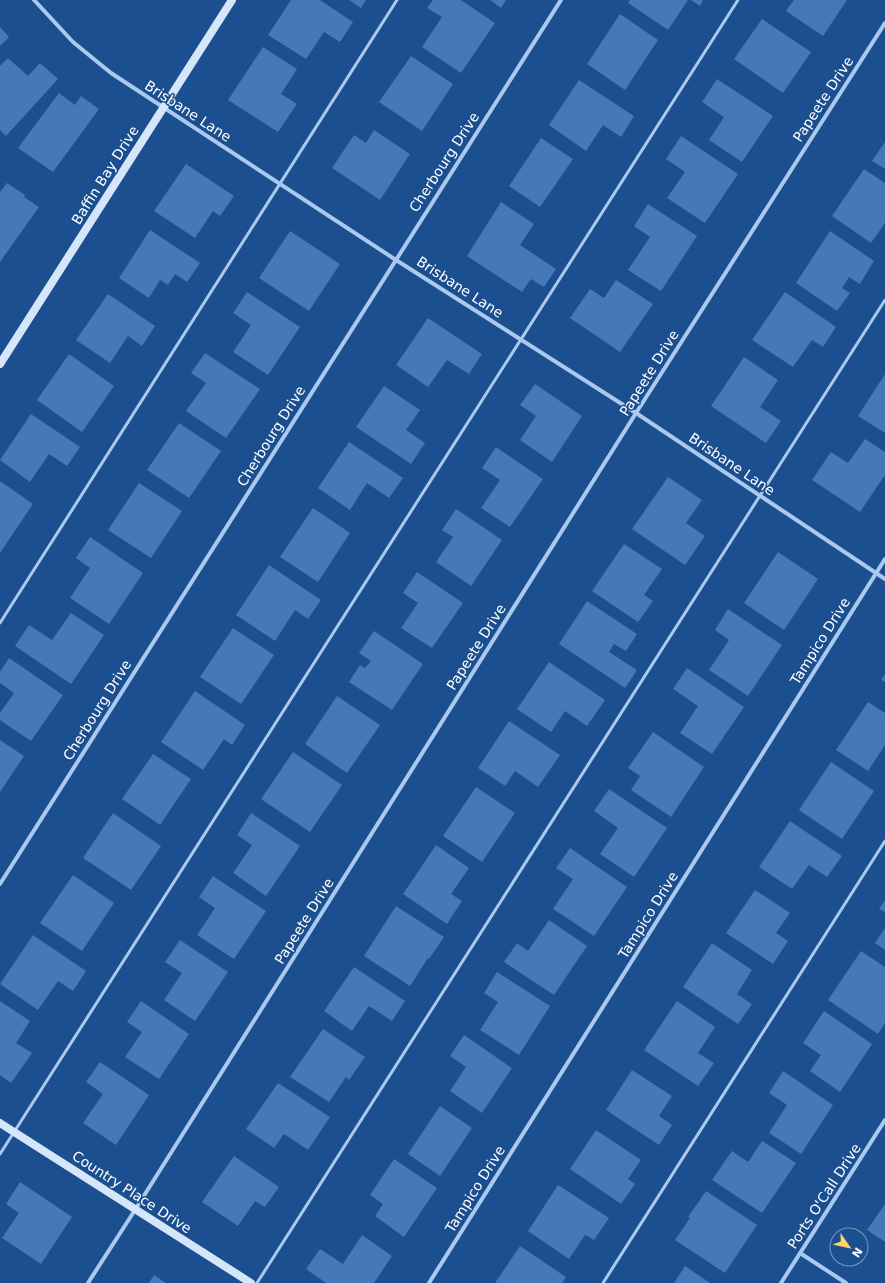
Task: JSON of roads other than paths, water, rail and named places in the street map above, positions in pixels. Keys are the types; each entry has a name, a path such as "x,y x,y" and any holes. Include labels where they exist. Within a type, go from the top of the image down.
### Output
{"street":[{"name":"Brisbane Lane","path":"34,0 73,42 111,73 396,260 636,413 885,579"},
{"name":"Baffin Bay Drive","path":"0,364 232,0"},
{"name":"Cherbourg Drive","path":"0,884 561,0"},
{"name":"Papeete Drive","path":"88,1283 636,413 885,23"},
{"name":"Tampico Drive","path":"429,1283 885,559"},
{"name":"Ports O'Call Drive","path":"781,1283 885,1120"},
{"name":"Country Place Drive","path":"0,1123 251,1283"},
{"path":"800,1253 846,1283"}],"lane":[{"path":"0,623 397,0"},
{"path":"0,1154 738,0"},
{"path":"257,1283 885,300"},
{"path":"603,1283 885,841"}]}
